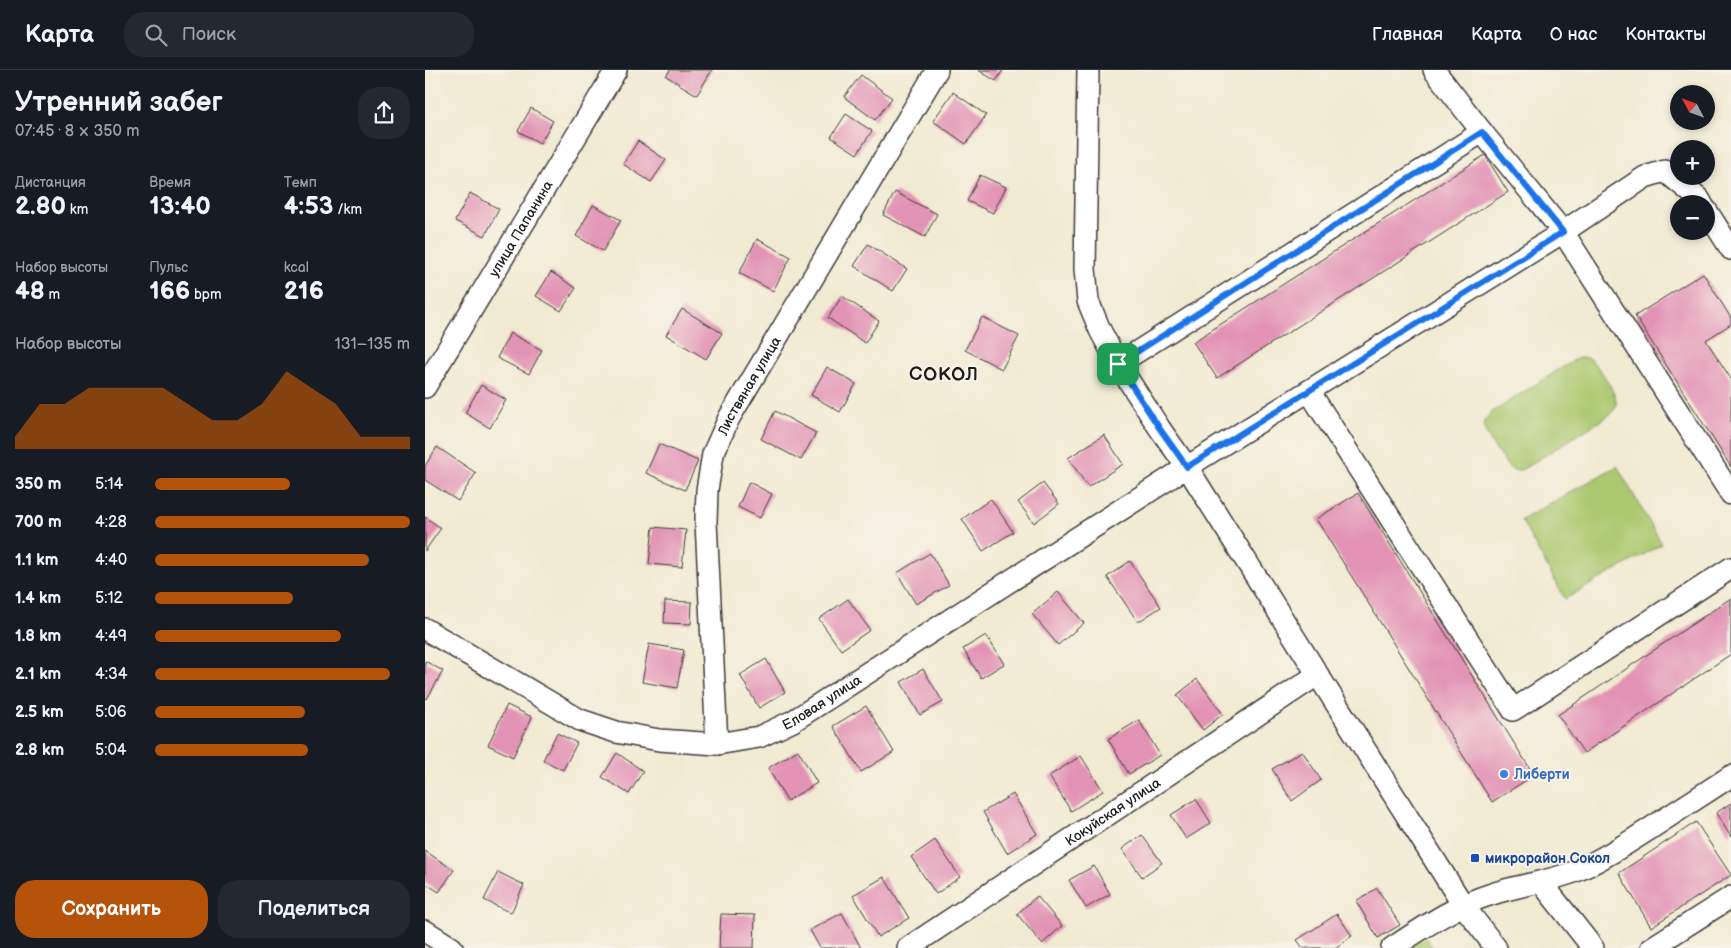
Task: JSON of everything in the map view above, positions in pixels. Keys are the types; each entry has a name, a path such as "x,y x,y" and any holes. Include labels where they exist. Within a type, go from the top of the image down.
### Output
{"street":[{"name":"улица Папанина","path":"425,387 617,70"},
{"name":"Листвяная улица","path":"717,744 706,522 707,490 713,454 729,418 937,70"},
{"path":"1088,70 1086,277 1088,302 1100,330 1118,364 1187,467 1463,905 1496,948"},
{"path":"1434,70 1563,232 1731,494"},
{"path":"1118,364 1482,132"},
{"name":"Еловая улица","path":"425,629 580,720 616,732 659,740 717,744 759,737 793,721 1187,467 1563,232 1645,177 1665,171 1694,195"},
{"path":"1715,224 1731,249"},
{"path":"1309,391 1513,710 1731,568"},
{"name":"Кокуйская улица","path":"908,948 1317,675"},
{"path":"1392,948 1463,905 1513,887 1541,882 1574,871 1603,858 1731,776"},
{"path":"1541,882 1593,948"},
{"path":"1651,948 1731,897"},
{"path":"425,931 452,948"}],"green space":[{"path":"1582,357 1593,362 1606,379 1615,399 1615,409 1608,416 1523,469 1511,469 1487,436 1484,422 1491,413 1574,360"},
{"path":"1617,466 1662,544 1565,599 1521,520"},
{"path":"1425,937 1433,948 1409,948"}],"building":[{"path":"670,70 712,70 697,95 666,76"},
{"path":"978,70 1003,70 996,81"},
{"path":"861,75 892,98 875,120 844,97"},
{"path":"953,92 986,115 966,144 933,121"},
{"path":"531,108 553,121 540,143 518,131"},
{"path":"846,114 872,131 857,154 831,137"},
{"path":"638,141 666,160 651,182 623,164"},
{"path":"1485,155 1508,192 1217,378 1193,342"},
{"path":"980,175 1006,187 993,213 967,201"},
{"path":"895,192 937,214 925,237 883,215"},
{"path":"470,193 499,209 485,236 455,221"},
{"path":"593,205 621,220 603,251 576,236"},
{"path":"757,239 791,257 773,291 739,273"},
{"path":"868,244 907,269 893,291 854,266"},
{"path":"551,272 576,288 561,311 536,296"},
{"path":"1703,273 1731,318 1731,324 1706,340 1731,379 1731,467 1635,316"},
{"path":"842,296 879,321 865,343 828,318"},
{"path":"682,309 722,333 706,359 666,335"},
{"path":"982,317 1019,336 1002,369 965,350"},
{"path":"510,333 542,350 529,374 497,358"},
{"path":"827,367 856,384 840,412 811,395"},
{"path":"481,385 506,400 490,428 465,413"},
{"path":"775,411 816,433 801,460 761,439"},
{"path":"1104,435 1123,464 1088,487 1068,458"},
{"path":"659,444 698,461 685,490 646,473"},
{"path":"437,447 476,473 458,501 425,480 425,466"},
{"path":"749,482 772,494 760,518 738,507"},
{"path":"1043,483 1059,504 1034,523 1018,502"},
{"path":"1358,493 1534,775 1492,802 1316,519"},
{"path":"991,499 1013,532 983,551 962,519"},
{"path":"425,517 441,528 425,551"},
{"path":"653,527 686,530 682,567 649,564"},
{"path":"930,553 949,585 916,604 897,573"},
{"path":"1130,561 1161,607 1138,622 1107,577"},
{"path":"1058,592 1084,623 1058,645 1032,614"},
{"path":"1731,598 1731,654 1584,753 1558,715"},
{"path":"848,599 870,630 841,650 819,619"},
{"path":"665,601 692,602 691,624 664,623"},
{"path":"986,635 1004,664 981,678 963,649"},
{"path":"649,644 684,650 677,688 642,682"},
{"path":"766,659 785,692 759,708 740,675"},
{"path":"425,661 443,671 427,699 425,698"},
{"path":"923,669 943,702 920,715 901,682"},
{"path":"1197,679 1223,714 1203,730 1177,695"},
{"path":"507,705 532,717 513,757 488,745"},
{"path":"866,706 894,752 861,772 833,726"},
{"path":"1139,720 1160,755 1129,774 1108,739"},
{"path":"557,733 577,743 563,770 543,760"},
{"path":"798,750 817,783 787,801 768,768"},
{"path":"1302,751 1321,780 1292,801 1272,769"},
{"path":"617,753 643,771 629,794 602,777"},
{"path":"1081,756 1103,791 1071,811 1049,776"},
{"path":"1013,794 1037,834 1007,853 983,812"},
{"path":"1196,799 1211,823 1186,839 1171,815"},
{"path":"1731,803 1731,837 1716,813"},
{"path":"1696,822 1731,875 1651,927 1619,873"},
{"path":"1142,835 1162,863 1142,877 1122,849"},
{"path":"935,840 960,877 936,894 911,857"},
{"path":"425,851 454,870 439,892 425,883"},
{"path":"1094,866 1110,894 1086,908 1069,880"},
{"path":"498,872 524,885 511,913 484,900"},
{"path":"884,877 909,918 878,937 853,895"},
{"path":"1377,888 1400,925 1378,938 1356,901"},
{"path":"1037,896 1062,926 1042,944 1017,914"},
{"path":"842,913 861,948 820,948 810,930"},
{"path":"721,914 755,915 754,948 719,948"},
{"path":"1337,914 1352,936 1335,948 1303,948 1297,940"}],"place":[{"name":"Либерти","path":"1504,774"},
{"name":"микрорайон Сокол","path":"1475,858"}],"district":[{"name":"СОКОЛ","path":"944,374"}],"route":[{"path":"1482,132 1563,232 1187,467 1118,364 1482,132"}]}
